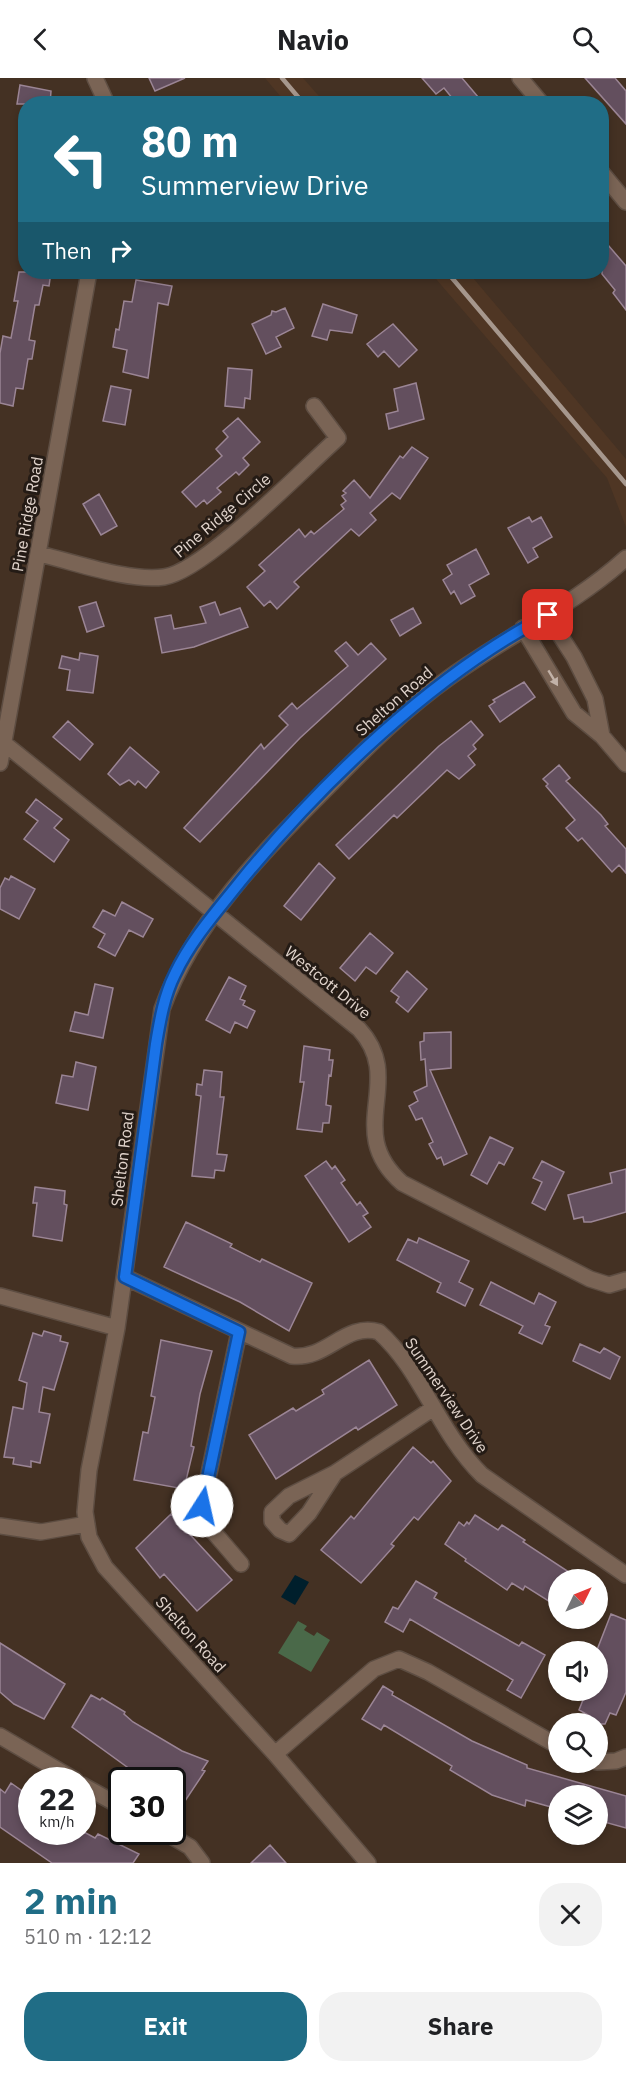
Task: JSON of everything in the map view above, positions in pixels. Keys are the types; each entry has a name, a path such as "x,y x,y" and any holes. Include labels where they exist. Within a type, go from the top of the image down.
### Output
{"street":[{"path":"95,78 103,96"},
{"path":"520,78 535,96"},
{"path":"609,181 626,202"},
{"name":"Pine Ridge Road","path":"0,763 89,279"},
{"name":"Pine Ridge Circle","path":"39,554 129,575 163,577 183,572 238,529 338,438 314,406"},
{"name":"Shelton Road","path":"368,1863 275,1754 105,1567 88,1537 85,1512 89,1470 117,1328 162,1009 174,974 214,914 270,845 367,747 448,678 523,628 582,595 626,558"},
{"path":"548,615 574,657 595,699 602,736"},
{"path":"523,628 574,713 602,736 626,764"},
{"name":"Westcott Drive","path":"5,744 370,1041 377,1053 379,1068 374,1128 375,1146 390,1172 402,1183 590,1279 609,1285 626,1280"},
{"name":"Summerview Drive","path":"125,1277 275,1350 304,1358 323,1351 358,1329 379,1332 409,1369 464,1458 482,1475 626,1575"},
{"path":"0,1296 117,1328"},
{"path":"239,1332 202,1506 205,1522 241,1564"},
{"path":"335,1473 432,1408"},
{"path":"0,1526 41,1532 87,1524"},
{"path":"275,1754 374,1669 399,1659 428,1672 548,1740"},
{"path":"0,1736 53,1767"},
{"path":"608,1761 626,1757"},
{"path":"186,1845 202,1863"}],"shaded area":[{"path":"265,78 303,78 319,96 280,96"},
{"path":"436,279 474,279 626,459 626,527 607,478"}],"green space":[{"path":"298,1621 307,1626 304,1630 314,1636 317,1632 330,1640 311,1672 278,1653"}],"water":[{"path":"295,1575 309,1582 295,1605 281,1597"}],"building":[{"path":"149,78 185,78 155,91"},
{"path":"422,78 462,78 477,96 450,96 444,88 436,94"},
{"path":"585,78 615,78 626,91 626,124 609,105 609,96 601,96"},
{"path":"20,85 51,91 51,96 18,96"},
{"path":"609,246 626,266 626,310 613,293 615,290 606,279 609,279"},
{"path":"18,278 50,279 49,286 43,285 39,305 35,305 29,340 35,341 32,359 28,359 23,389 16,388 13,406 0,403 0,353 3,336 11,338 18,301 14,301"},
{"path":"136,280 172,286 168,305 158,303 148,378 123,372 127,350 113,347 116,329 119,330 124,301 132,302"},
{"path":"323,304 357,315 352,333 330,330 327,340 312,336"},
{"path":"285,308 294,328 276,337 281,347 266,354 252,324 271,315 272,311 276,312"},
{"path":"393,324 417,350 399,367 384,351 378,357 367,344"},
{"path":"228,368 252,370 250,399 245,398 244,408 225,406"},
{"path":"416,383 424,419 389,429 386,414 398,411 394,389"},
{"path":"111,386 131,390 125,425 103,421"},
{"path":"238,418 260,442 243,458 249,465 239,475 236,472 217,488 221,492 207,504 204,500 196,507 182,492 222,456 216,449 228,437 223,431"},
{"path":"412,447 428,458 400,499 392,493 370,513 376,520 359,536 351,529 294,582 299,587 277,609 270,601 264,606 247,587 265,571 259,565 299,529 305,537 311,531 314,534 344,509 341,505 346,501 342,496 346,493 343,491 354,480 370,498 400,456 403,458"},
{"path":"99,494 117,526 101,535 83,504"},
{"path":"529,517 532,522 541,517 552,537 533,548 538,557 528,563 508,528"},
{"path":"476,549 489,574 469,585 475,596 461,604 454,591 451,594 443,580 452,574 447,565"},
{"path":"96,602 104,626 87,632 79,607"},
{"path":"215,602 220,615 240,608 248,627 194,647 162,653 155,618 171,615 174,629 206,623 200,607"},
{"path":"413,608 421,623 400,636 391,620"},
{"path":"346,642 358,655 371,643 386,659 300,738 200,842 184,828 261,744 264,749 288,725 279,716 292,703 297,709 348,666 335,651"},
{"path":"80,653 98,656 93,693 67,690 70,670 59,668 62,656 79,660"},
{"path":"524,682 535,697 500,722 489,706 495,702 493,700"},
{"path":"68,721 93,744 80,760 53,737"},
{"path":"471,721 483,735 473,745 476,749 468,756 475,765 459,779 447,770 397,818 394,815 349,859 336,845 439,746"},
{"path":"130,747 159,772 146,788 138,781 135,785 129,780 120,785 108,774"},
{"path":"559,765 570,778 566,781 601,815 608,824 605,826 626,849 626,873 619,865 612,872 582,838 578,841 566,828 575,820 546,786 548,784 543,779"},
{"path":"36,799 62,819 54,828 69,840 54,862 24,839 38,821 26,812"},
{"path":"319,863 335,878 301,920 284,906"},
{"path":"11,876 35,889 19,919 0,909 0,888 5,878 9,880"},
{"path":"122,902 153,919 143,937 129,930 115,956 98,947 105,934 93,927 103,910 115,916"},
{"path":"370,933 393,953 376,974 366,967 355,981 340,968"},
{"path":"407,971 427,989 408,1012 396,1002 399,997 391,991"},
{"path":"229,977 246,986 240,999 245,1001 243,1005 255,1011 247,1028 235,1022 230,1033 206,1020"},
{"path":"95,984 113,988 103,1038 70,1031 75,1012 88,1015"},
{"path":"451,1032 451,1068 430,1070 467,1154 444,1165 441,1157 437,1159 429,1144 433,1142 422,1118 416,1120 409,1106 418,1101 414,1092 427,1086 425,1059 421,1060 420,1042 424,1041 424,1033"},
{"path":"304,1046 330,1050 329,1060 333,1060 326,1105 331,1106 329,1123 323,1123 322,1132 297,1129 304,1082 300,1082"},
{"path":"76,1062 96,1067 88,1110 56,1103 62,1075 73,1077"},
{"path":"204,1070 222,1072 220,1097 224,1097 217,1154 227,1155 224,1171 215,1170 214,1178 192,1176 201,1096 196,1095 197,1084 202,1085"},
{"path":"490,1137 513,1148 504,1165 499,1162 487,1184 471,1175"},
{"path":"326,1161 332,1169 335,1166 345,1180 341,1183 357,1205 360,1202 368,1213 363,1216 371,1227 349,1242 305,1176"},
{"path":"542,1161 564,1172 545,1210 532,1203 542,1182 533,1178"},
{"path":"626,1169 626,1212 591,1222 584,1222 583,1217 574,1219 568,1195 612,1183 610,1173"},
{"path":"35,1187 65,1191 64,1204 67,1205 62,1241 33,1236 37,1203 33,1203"},
{"path":"186,1222 232,1244 230,1247 260,1262 262,1259 312,1283 289,1331 240,1302 164,1267"},
{"path":"419,1238 469,1261 459,1282 473,1289 465,1306 437,1292 441,1283 397,1260 408,1239 417,1243"},
{"path":"491,1282 534,1304 539,1293 556,1302 545,1325 550,1327 542,1344 519,1333 523,1326 480,1305"},
{"path":"44,1331 61,1336 60,1341 68,1343 54,1390 43,1387 39,1412 50,1414 40,1463 31,1461 31,1467 13,1464 14,1458 4,1457 13,1407 23,1409 27,1383 19,1380 33,1333 42,1336"},
{"path":"161,1340 212,1351 200,1394 191,1446 194,1447 184,1489 134,1480 143,1432 148,1433 155,1397 151,1396"},
{"path":"580,1344 600,1353 604,1348 620,1357 610,1379 573,1361"},
{"path":"369,1360 397,1405 358,1430 356,1427 276,1479 249,1435 293,1408 296,1411 324,1394 322,1390"},
{"path":"413,1447 431,1463 433,1461 451,1481 418,1520 414,1517 391,1544 394,1546 361,1583 321,1550 351,1516 354,1519"},
{"path":"171,1514 232,1580 197,1611 164,1574 160,1578 136,1548"},
{"path":"475,1515 498,1530 502,1525 564,1569 548,1569 548,1601 525,1586 523,1590 512,1583 507,1590 445,1544 459,1522 464,1526 467,1522 469,1524"},
{"path":"416,1581 437,1593 434,1598 519,1646 522,1642 545,1655 521,1698 507,1690 513,1680 410,1619 403,1632 385,1622 393,1607 398,1609"},
{"path":"611,1614 626,1620 626,1692 616,1715 610,1713 608,1717 608,1713 584,1713 579,1710 583,1701 608,1701 608,1641 600,1641 605,1629 608,1629"},
{"path":"0,1643 65,1684 44,1719 14,1704 0,1692"},
{"path":"383,1686 393,1692 392,1695 472,1741 527,1765 527,1768 587,1785 548,1785 548,1806 526,1800 525,1806 492,1795 450,1770 452,1766 384,1725 381,1730 362,1719"},
{"path":"91,1695 100,1700 102,1698 125,1712 124,1714 133,1722 182,1751 208,1761 202,1770 205,1771 186,1800 186,1767 127,1767 72,1727"},
{"path":"11,1783 18,1788 18,1839 0,1827 0,1789 5,1793"},
{"path":"608,1791 626,1796 626,1828 608,1823"},
{"path":"98,1834 108,1839 108,1845 121,1845 139,1854 133,1863 52,1863 26,1845 96,1845"},
{"path":"270,1845 286,1863 251,1863"}],"railway":[{"path":"282,78 297,96"},
{"path":"453,279 626,484"}],"route":[{"path":"202,1506 239,1332 125,1277 156,1044 162,1009 174,974 214,914 270,845 367,747 448,678 523,628 548,615"}]}
